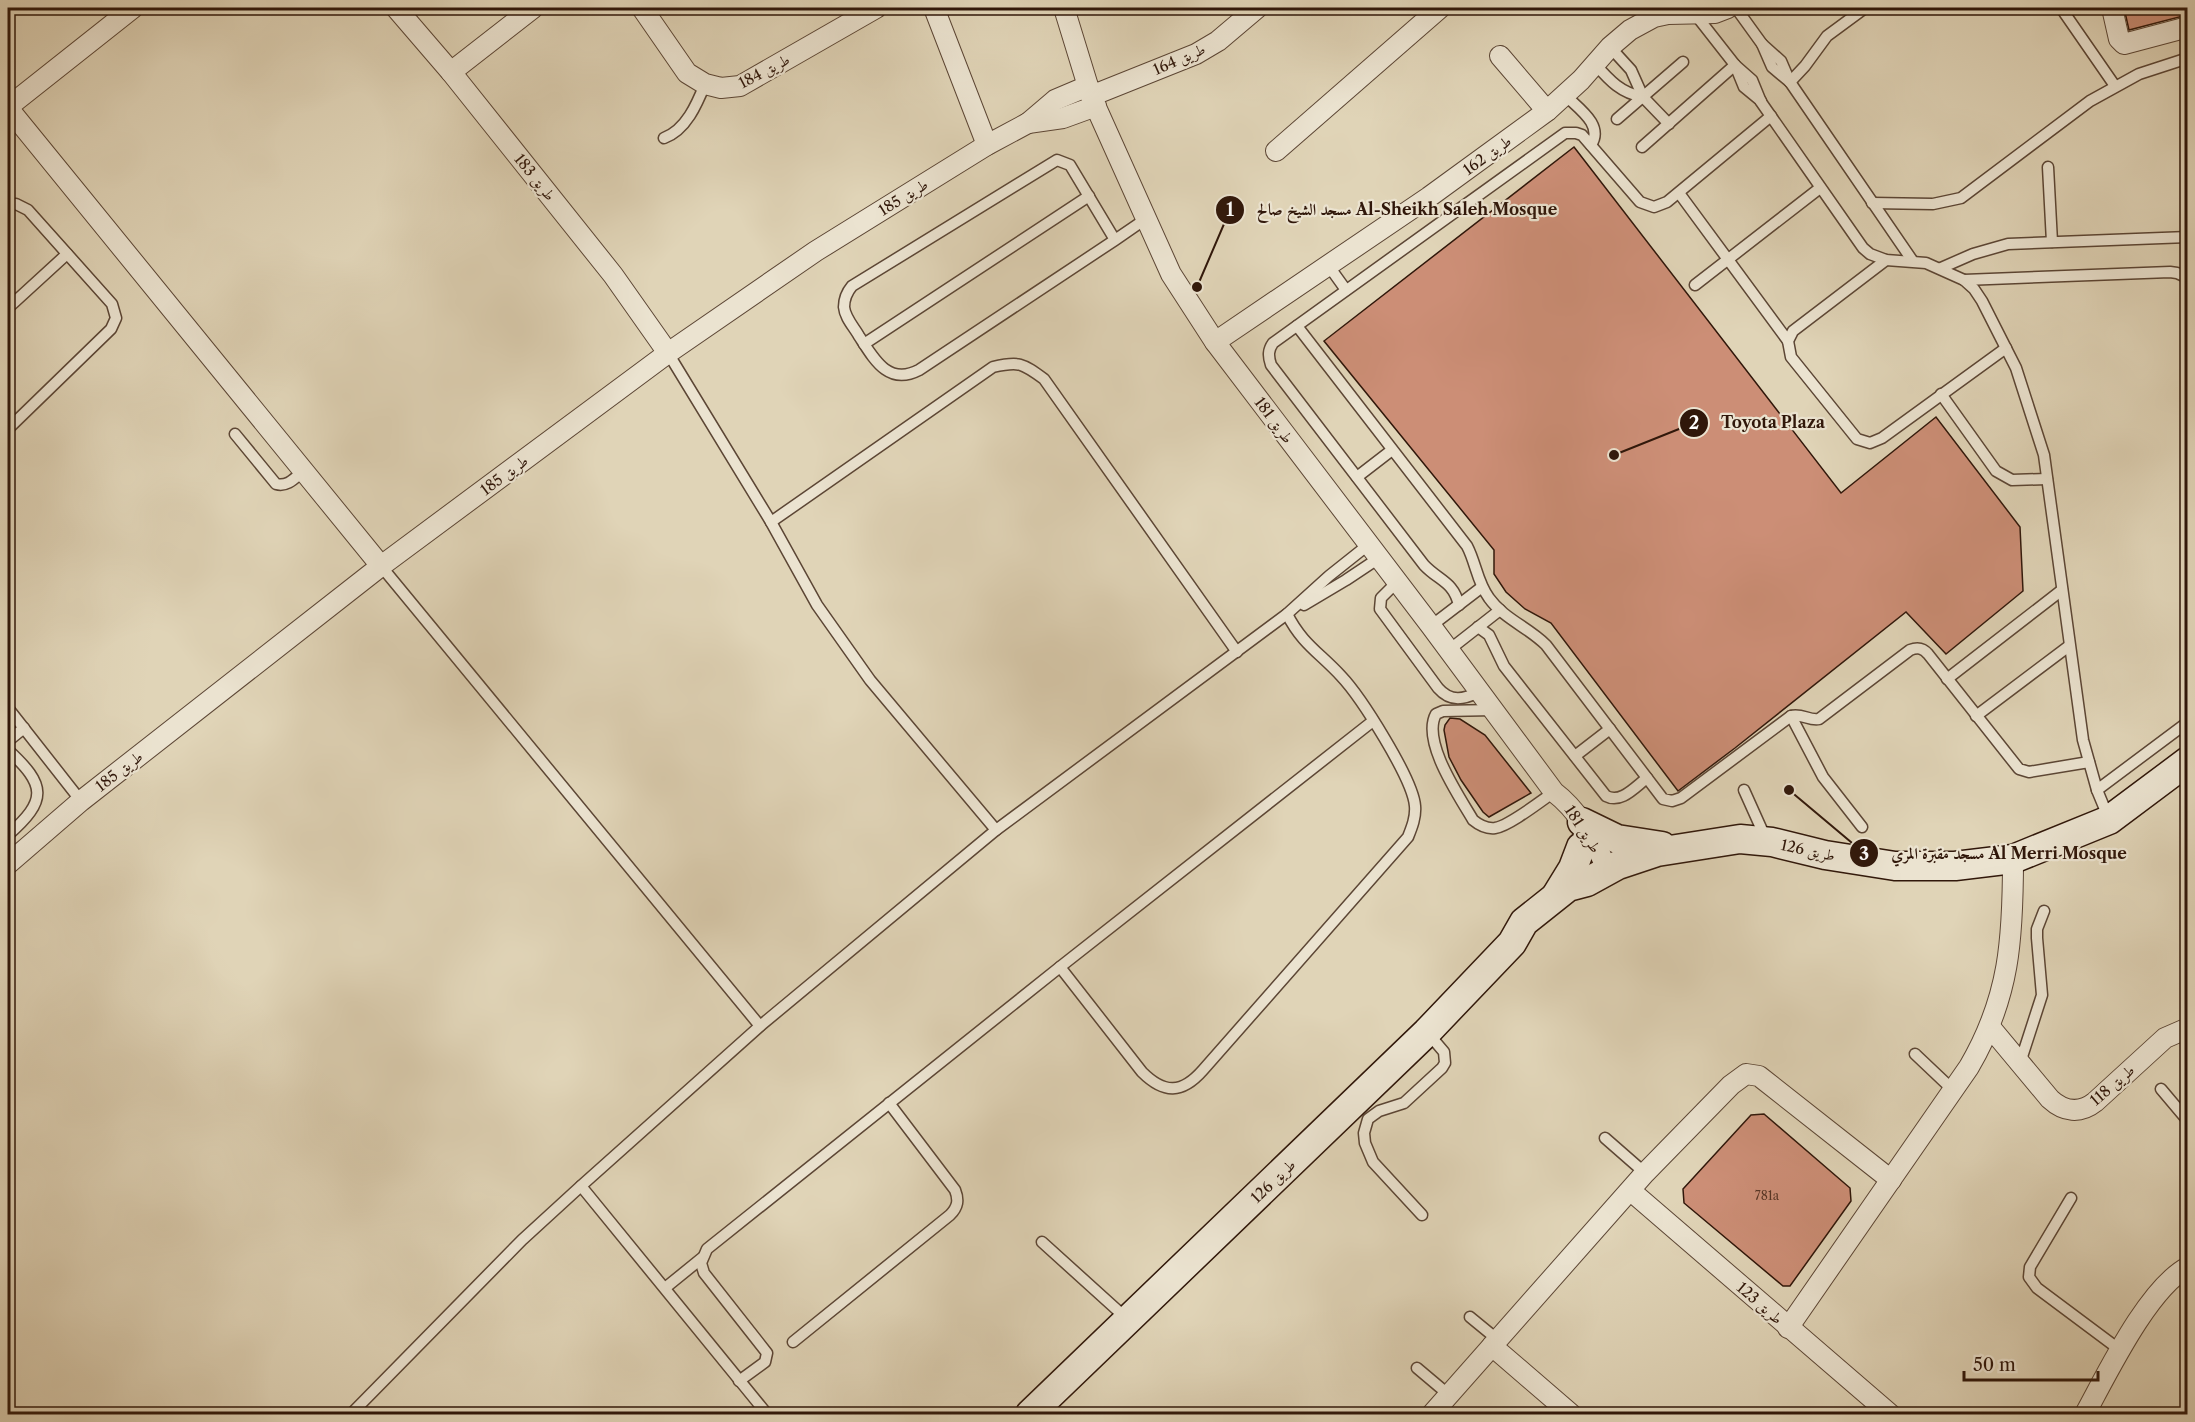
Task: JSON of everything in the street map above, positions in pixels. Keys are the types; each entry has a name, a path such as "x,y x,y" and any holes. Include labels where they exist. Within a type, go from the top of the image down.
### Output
{"street":[{"path":"133,8 8,107 302,472 381,566"},
{"name":"طريق 183","path":"396,8 451,72 613,275 668,353"},
{"path":"451,72 533,8"},
{"path":"642,8 687,73 705,84"},
{"name":"طريق 184","path":"705,84 721,88 740,86 876,8"},
{"path":"934,8 987,145"},
{"name":"طريق 181","path":"1064,8 1092,96 1172,274 1215,342 1554,792 1562,813 1581,834 1596,877"},
{"name":"طريق 164","path":"1092,96 1201,51 1228,33 1257,8"},
{"path":"1415,29 1418,19 1416,8"},
{"path":"1276,152 1440,8"},
{"name":"طريق 162","path":"1215,342 1429,196 1547,111 1610,47 1630,30 1654,17 1682,12 1715,14 1728,8"},
{"path":"2112,8 2119,39 2124,44 2187,27"},
{"path":"1500,56 1547,111"},
{"name":"طريق 185","path":"8,864 81,801 381,566 668,353 816,250 987,145 1028,123 1063,118 1092,96"},
{"name":"طريق 126","path":"1038,1411 1427,1032 1512,943 1524,922 1557,894 1630,861 1676,847 1740,839 1895,866 1955,866 2013,859 2109,820 2187,761"},
{"path":"1557,894 1573,868 1581,834 1593,829 1617,839 1643,845 1676,847"},
{"path":"1788,1328 1969,1067 1990,1027 2004,985 2008,963 2012,921 2013,859"},
{"name":"طريق 126","path":"1512,943 1529,937 1544,926 1575,900 1596,877"},
{"name":"طريق 118","path":"1990,1027 2055,1104 2068,1110 2083,1109 2095,1102 2165,1038 2187,1028"},
{"path":"1432,1414 1645,1173 1731,1085 1746,1074 1759,1076 1891,1180"},
{"name":"طريق 123","path":"1630,1191 1890,1414"},
{"path":"2085,1414 2120,1350 2158,1291 2187,1267"},
{"path":"1495,1343 1571,1414"}],"lane":[{"path":"1736,8 1762,44 1772,67 1790,82 1912,260"},
{"path":"1790,82 1827,36 1855,11 1865,8"},
{"path":"2061,8 2115,86"},
{"path":"1695,14 1735,65 1752,80 1761,102 1863,248 1878,258 1912,260 1941,268 1964,280 1982,301 2007,348 2044,455 2079,716 2097,790 2109,820"},
{"path":"1610,47 1631,70 1643,97 1669,124"},
{"path":"1872,202 1933,204 1961,198 2090,101 2139,74 2182,60"},
{"path":"1617,119 1683,62"},
{"path":"1595,64 1615,86 1643,97"},
{"path":"1642,147 1735,65"},
{"path":"663,138 673,134 682,125 692,112 705,84"},
{"path":"1565,95 1594,126 1596,134 1591,145"},
{"path":"1459,605 1449,584 1425,566 1269,359 1273,343 1565,133 1582,135 1640,202 1647,206 1661,206 1771,116"},
{"path":"1115,240 1070,165 1062,160 1052,161 852,286 845,298 845,311 879,365 886,371 903,376 912,374 1115,240 1147,218"},
{"path":"2048,167 2052,242"},
{"path":"1695,285 1820,188"},
{"path":"1679,193 1788,341 1791,357 1852,435 1863,442 1870,443 1882,438 2007,348"},
{"path":"864,344 1089,196"},
{"path":"8,205 16,204 28,210 112,304 116,313 114,323 8,429"},
{"path":"1941,268 1990,248 2026,242 2187,237"},
{"path":"8,308 67,254"},
{"path":"1788,341 1793,331 1886,260"},
{"path":"1328,266 1346,290"},
{"path":"1964,280 2170,272 2187,278"},
{"path":"1297,326 1467,546 1482,587 1500,610 1546,645 1663,799 1677,801 1791,716 1799,715 1810,720 1819,719 1915,648 1925,650 2019,769 2034,771 2089,762"},
{"path":"668,353 771,522 817,605 870,680 996,830"},
{"path":"771,522 993,367 1013,362 1027,366 1044,379 1237,652"},
{"path":"1941,394 1996,471 2012,480 2047,479"},
{"path":"235,434 276,484 284,485 302,472"},
{"path":"1357,477 1392,450"},
{"path":"1287,614 1347,580 1374,551"},
{"path":"351,1414 522,1240 760,1026 996,830 1287,614 1329,576 1374,551"},
{"path":"381,566 760,1026"},
{"path":"1397,582 1381,598 1380,609 1438,688 1443,694 1459,699 1480,692"},
{"path":"1431,626 1482,587"},
{"path":"1947,679 2062,590"},
{"path":"1449,650 1500,610"},
{"path":"1060,967 1142,1072 1152,1082 1165,1088 1180,1088 1193,1081 1408,837 1414,814 1412,791 1405,774 1351,688 1307,644 1287,614"},
{"path":"1478,627 1489,635 1504,666 1606,796 1610,798 1623,796 1647,778"},
{"path":"1976,716 2069,646"},
{"path":"8,708 81,801"},
{"path":"1494,710 1443,711 1436,714 1433,722 1437,756 1473,820 1487,828 1504,825 1554,792"},
{"path":"1791,716 1823,777 1862,827"},
{"path":"666,1288 702,1258 713,1244 889,1103 1373,722"},
{"path":"2097,790 2187,722"},
{"path":"8,741 24,728"},
{"path":"1575,756 1610,729"},
{"path":"8,750 31,774 36,790 31,813 8,835"},
{"path":"1744,790 1767,842"},
{"path":"2020,1064 2042,995 2037,929 2044,911"},
{"path":"1422,1215 1373,1162 1368,1153 1364,1133 1368,1119 1373,1114 1404,1103 1442,1068 1444,1052 1427,1032"},
{"path":"1915,1054 1953,1090"},
{"path":"2161,1089 2187,1121"},
{"path":"793,1342 950,1215 957,1206 955,1190 889,1103"},
{"path":"1605,1138 1645,1173"},
{"path":"581,1186 767,1414"},
{"path":"2071,1198 2030,1267 2030,1277 2037,1288 2120,1350"},
{"path":"1042,1242 1129,1321"},
{"path":"702,1258 704,1273 767,1353 765,1362 739,1381"},
{"path":"1470,1317 1495,1343"},
{"path":"1418,1368 1449,1395"}],"building":[{"path":"2124,8 2187,8 2187,15 2129,30"},
{"path":"1574,147 1841,493 1936,417 2020,527 2023,591 1946,654 1906,612 1678,791 1551,623 1525,609 1506,592 1494,574 1494,550 1324,341"},
{"path":"1450,718 1460,719 1485,735 1531,793 1489,817 1483,812 1461,780 1449,757 1444,730"},
{"path":"1764,1114 1850,1188 1851,1201 1790,1286 1783,1286 1684,1203 1683,1189 1751,1115"}],"place":[{"name":"مسجد الشيخ صالح Al-Sheikh Saleh Mosque","path":"1197,287"},
{"name":"Toyota Plaza","path":"1614,455"},
{"name":"مسجد مقبرة المري Al Merri Mosque","path":"1789,790"}]}
